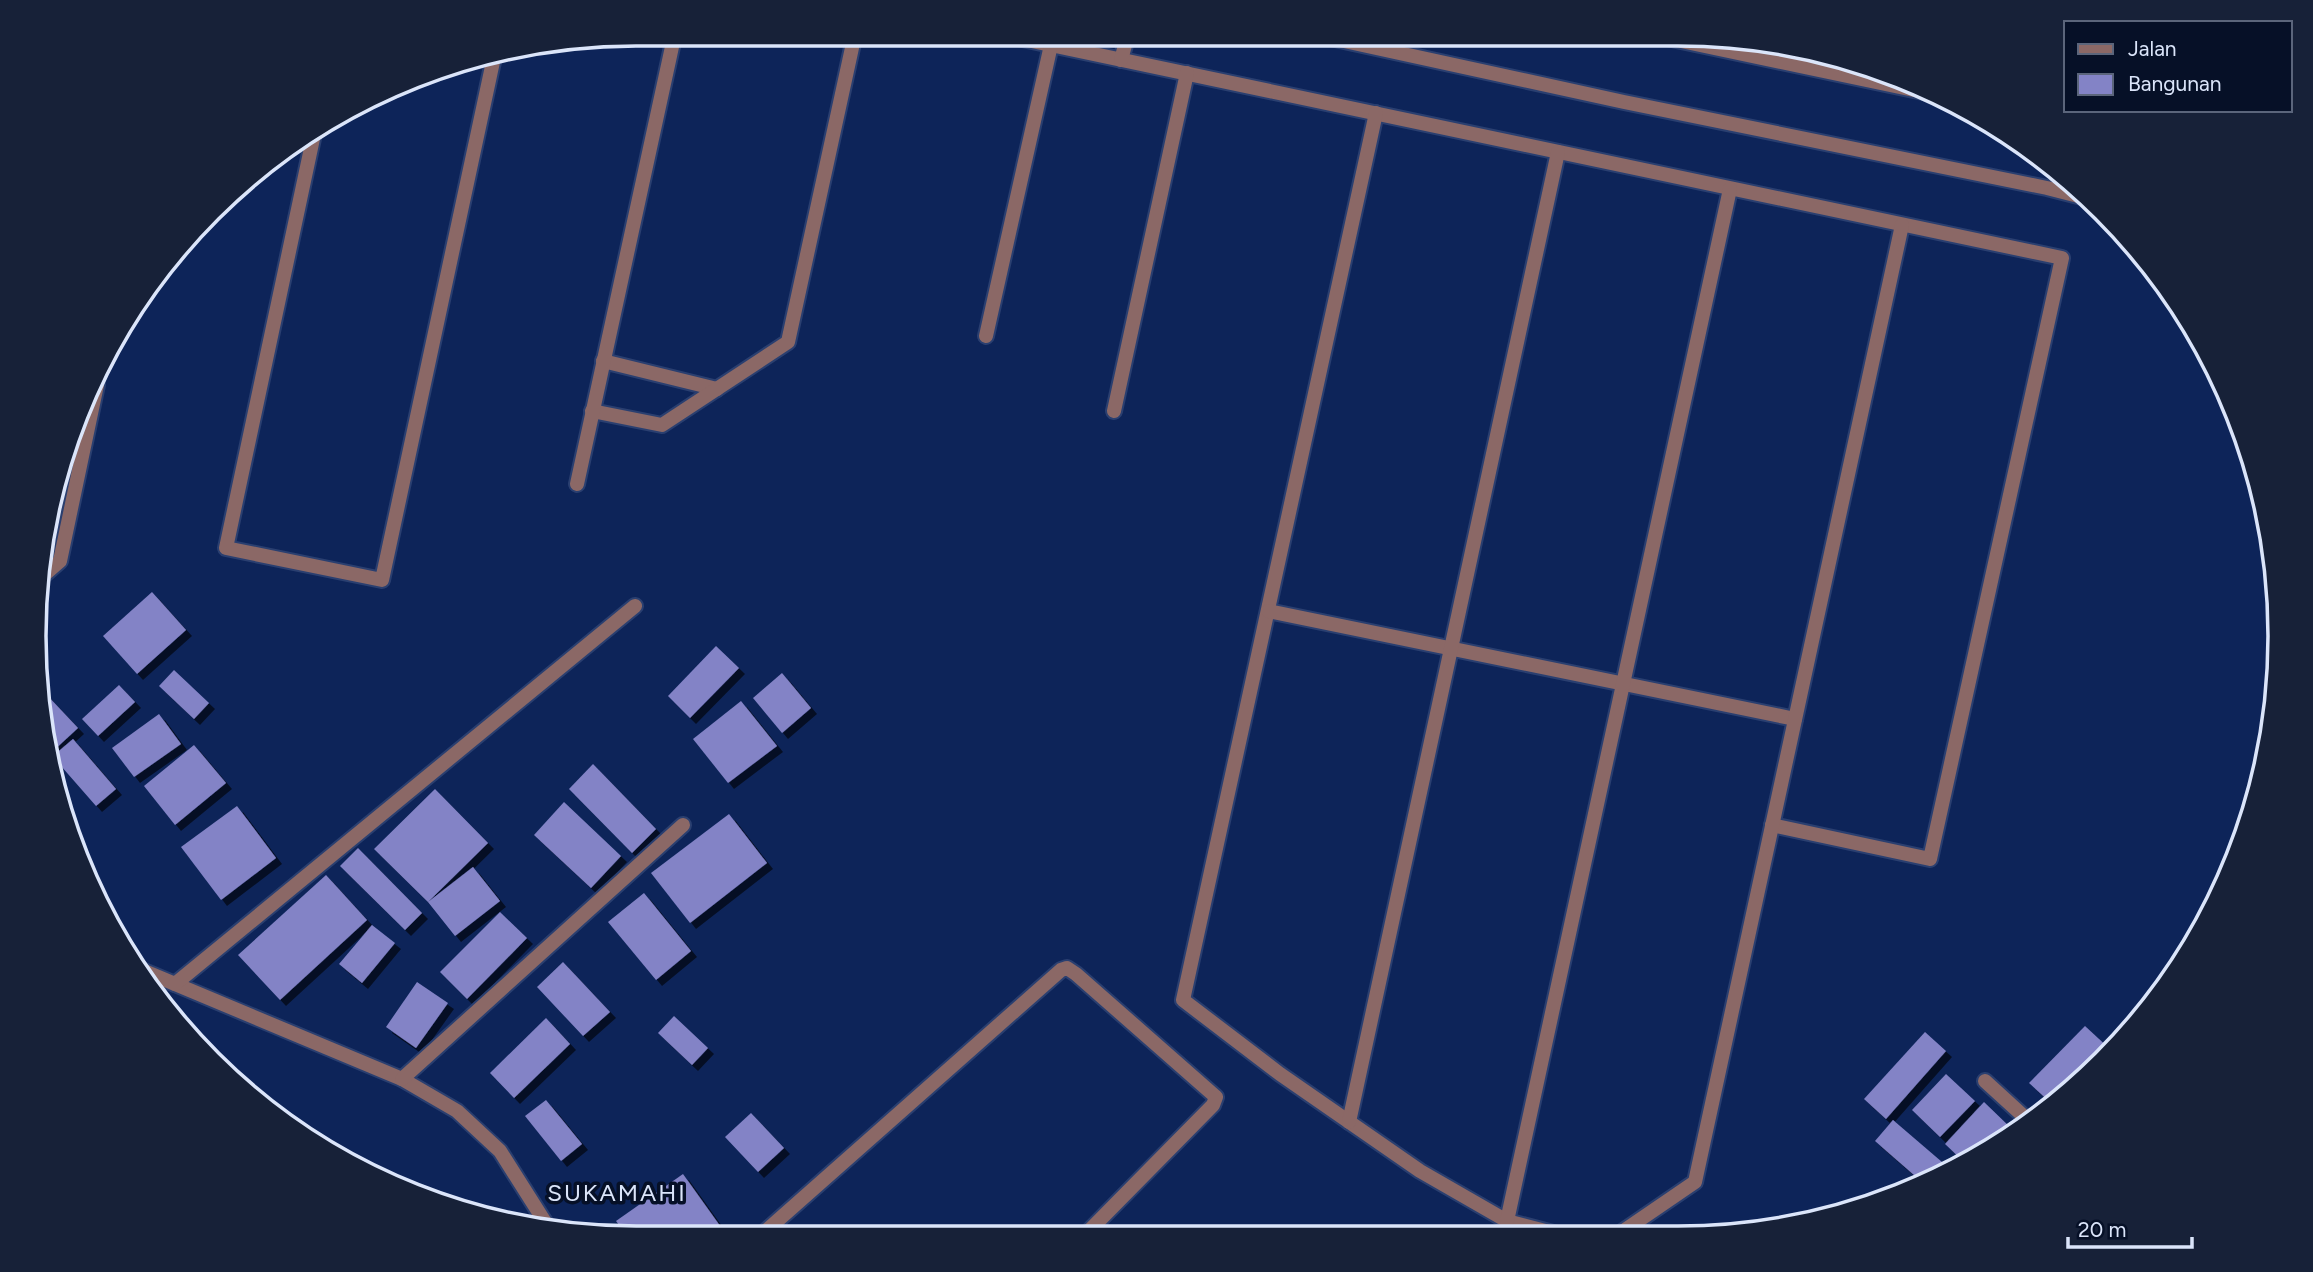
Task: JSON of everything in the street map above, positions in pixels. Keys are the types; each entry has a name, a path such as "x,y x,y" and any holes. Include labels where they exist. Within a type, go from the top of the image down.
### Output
{"street":[{"path":"576,484 673,46"},
{"path":"592,411 662,425 788,342 852,46"},
{"path":"986,336 1051,46"},
{"path":"1056,46 2062,258 1930,859 1772,825"},
{"path":"1121,60 1125,46"},
{"path":"1367,46 2067,193"},
{"path":"1709,47 1888,85"},
{"path":"312,142 226,548 382,580 493,64"},
{"path":"1114,411 1187,73"},
{"path":"1376,113 1183,1000 1280,1074 1420,1171 1507,1221 1527,1226"},
{"path":"1349,1122 1558,152"},
{"path":"1507,1221 1730,189"},
{"path":"1631,1226 1695,1182 1902,225"},
{"path":"603,361 717,389"},
{"path":"50,570 60,561 93,403"},
{"path":"175,984 635,606"},
{"path":"1268,611 1795,719"},
{"path":"402,1079 683,825"},
{"path":"771,1226 1066,968 1216,1097 1213,1105 1094,1226"},
{"path":"153,975 402,1079 457,1111 500,1151 544,1219"},
{"path":"1985,1081 2022,1115"}],"building":[{"path":"152,592 186,630 137,674 103,636"},
{"path":"716,646 739,668 690,718 668,696"},
{"path":"174,670 209,703 194,719 159,686"},
{"path":"782,673 811,708 782,733 753,698"},
{"path":"119,685 135,702 98,736 82,719"},
{"path":"49,698 78,728 57,748"},
{"path":"741,701 777,746 728,783 693,739"},
{"path":"159,714 181,744 134,777 112,748"},
{"path":"73,739 116,789 96,806 60,765 57,752"},
{"path":"194,745 226,783 175,825 144,786"},
{"path":"593,764 656,829 632,853 569,789"},
{"path":"435,789 488,843 428,902 374,849"},
{"path":"564,802 621,856 591,888 534,835"},
{"path":"237,806 276,858 221,900 181,847"},
{"path":"729,814 767,863 690,923 651,873"},
{"path":"358,848 422,913 405,930 340,866"},
{"path":"473,867 500,901 455,936 428,902"},
{"path":"326,875 367,920 280,1000 238,955"},
{"path":"644,893 691,951 656,980 608,922"},
{"path":"500,912 527,938 467,999 440,972"},
{"path":"372,925 395,943 362,983 339,964"},
{"path":"563,962 610,1012 583,1036 537,987"},
{"path":"417,982 448,1003 416,1048 386,1027"},
{"path":"674,1016 708,1048 692,1065 658,1033"},
{"path":"546,1018 570,1044 514,1098 490,1073"},
{"path":"2085,1026 2104,1044 2045,1097 2029,1083"},
{"path":"1925,1032 1946,1051 1886,1119 1864,1099"},
{"path":"1946,1074 1975,1101 1940,1137 1912,1110"},
{"path":"546,1100 582,1144 561,1161 525,1116"},
{"path":"1984,1102 2008,1125 1957,1155 1945,1144"},
{"path":"751,1113 784,1148 758,1172 725,1137"},
{"path":"1893,1120 1943,1163 1915,1176 1875,1141"},
{"path":"683,1174 720,1226 619,1226 616,1221"}],"district":[{"name":"SUKAMAHI","path":"617,1192"}]}
